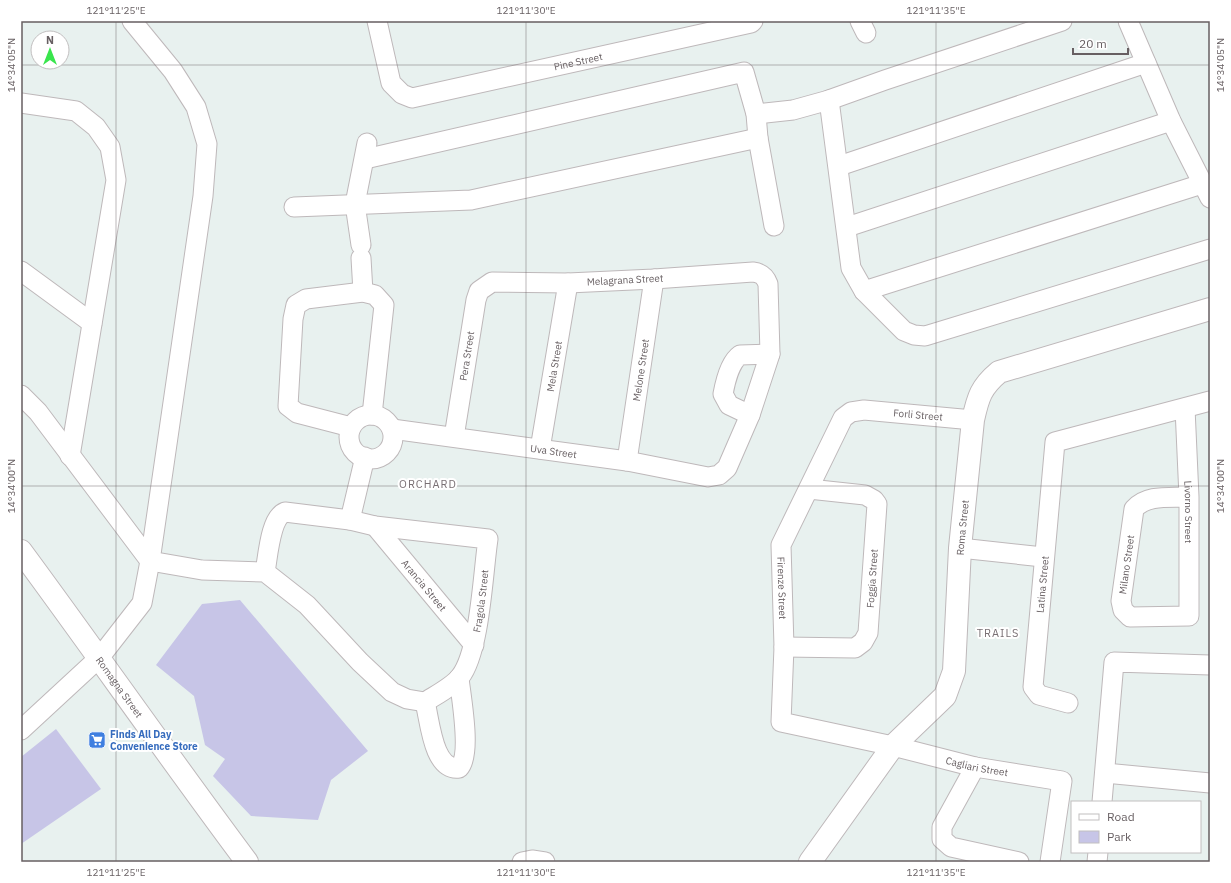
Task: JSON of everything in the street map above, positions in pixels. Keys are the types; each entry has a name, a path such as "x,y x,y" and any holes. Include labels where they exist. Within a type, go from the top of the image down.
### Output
{"street":[{"path":"24,721 100,657 142,603 150,561 203,196 208,144 196,107 173,71 132,21"},
{"name":"Pine Street","path":"378,21 391,83 402,94 412,98 751,23 754,21"},
{"path":"756,114 793,110 829,100 1062,21"},
{"path":"864,291 1206,191 1171,121 1128,21"},
{"path":"839,166 1146,64"},
{"path":"363,292 356,204 366,151 744,72 756,114 758,138 774,226"},
{"path":"829,100 852,268 864,291 904,331 914,335 925,336 1210,249"},
{"path":"21,103 76,111 96,127 110,147 116,180 70,456"},
{"path":"847,227 1171,121"},
{"path":"294,207 471,200 758,138"},
{"path":"21,271 92,323"},
{"name":"Melagrana Street","path":"492,282 568,283 758,273 763,275 768,284 770,354"},
{"name":"Melone Street","path":"627,461 654,279"},
{"name":"Pera Street","path":"454,437 476,300 479,291 492,282"},
{"name":"Mela Street","path":"540,449 568,283"},
{"path":"351,427 297,413 288,406 293,318 296,306 306,298 363,292 375,296 384,305 372,415"},
{"name":"Roma Street","path":"810,862 892,746 944,696 954,671 960,548 973,420 977,400 986,384 999,372 1210,309"},
{"path":"770,354 750,415 729,405 723,394 734,362 740,355 770,354"},
{"path":"21,395 38,412 150,561 202,570 265,572 307,605 360,662 392,692 407,699 425,702 440,760 451,768 459,768 465,759 466,746 460,678"},
{"path":"1185,408 1210,401"},
{"name":"Latina Street","path":"1068,703 1039,695 1033,687 1055,442 1185,408"},
{"name":"Livorno Street","path":"1185,408 1188,497 1189,616"},
{"name":"Forli Street","path":"864,410 973,420"},
{"name":"Firenze Street","path":"781,722 784,647 781,545 843,418 851,412 864,410"},
{"path":"372,415 384,419 392,429 392,443 389,449 378,457 365,457 358,454 350,442 351,427 360,418 372,415"},
{"name":"Uva Street","path":"392,429 627,461 714,477 719,475 726,468 750,415"},
{"path":"350,520 365,457"},
{"name":"Foggia Street","path":"784,647 855,648 863,642 868,633 877,504 874,500 865,495 809,489"},
{"name":"Milano Street","path":"1188,497 1147,499 1139,503 1134,509 1121,601 1123,610 1130,617 1189,616"},
{"name":"Fragola Street","path":"265,572 274,523 280,514 290,512 350,520 375,526 488,539 474,645 469,663 460,678 425,702"},
{"name":"Arancia Street","path":"375,526 474,645"},
{"path":"960,548 1044,557"},
{"name":"Romagna Street","path":"21,551 100,657 168,755 247,862"},
{"path":"1102,801 1114,662 1210,665"},
{"name":"Cagliari Street","path":"781,722 975,766 1062,781 1050,862"},
{"path":"975,766 942,827 942,839 951,847 1019,862"},
{"path":"1105,774 1210,783"},
{"path":"522,862 532,860 545,862"}],"green space":[{"path":"240,600 368,751 331,780 318,820 251,816 213,776 225,759 205,745 194,696 156,665 202,604"},
{"path":"56,729 101,789 21,844 21,757"}],"place":[{"name":"Finds All Day Convenience Store","path":"97,740"}],"district":[{"name":"ORCHARD","path":"428,484"},
{"name":"TRAILS","path":"998,633"}]}
